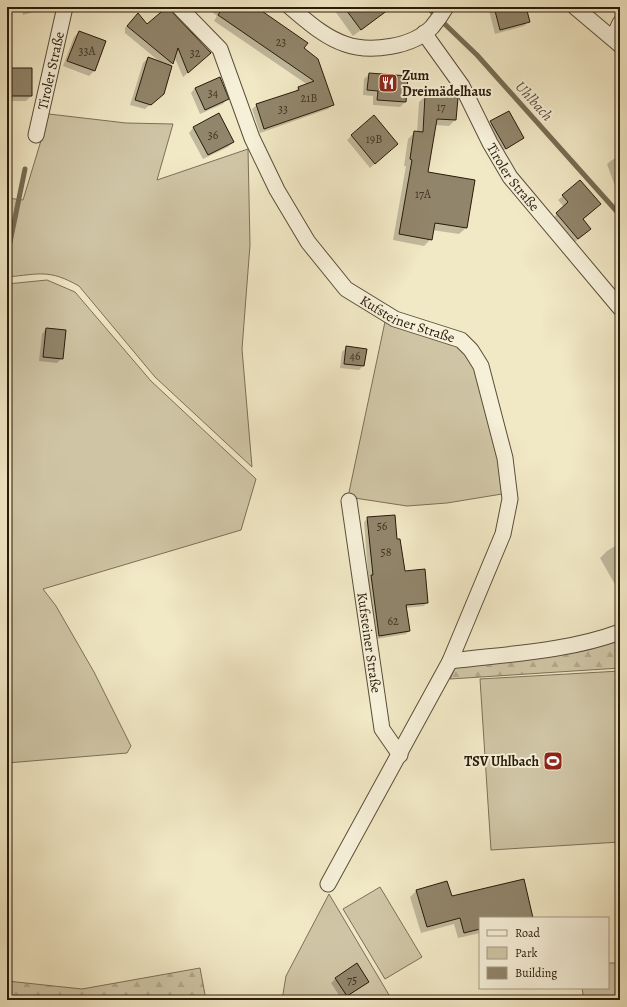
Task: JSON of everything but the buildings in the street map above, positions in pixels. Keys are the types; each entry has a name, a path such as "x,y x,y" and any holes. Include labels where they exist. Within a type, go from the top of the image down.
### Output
{"street":[{"name":"Tiroler Straße","path":"36,135 65,7"},
{"name":"Kufsteiner Straße","path":"179,7 220,49 252,138 277,190 308,242 346,288 395,318 461,340 471,350 481,366 505,458 510,499 503,534 450,660 400,755 328,884"},
{"path":"290,7 314,27 334,39 358,48 368,49 384,48 410,40 428,30 446,8"},
{"path":"575,7 616,42 620,23"},
{"name":"Tiroler Straße","path":"428,30 462,86 490,143 510,177 620,308"},
{"name":"Kufsteiner Straße","path":"349,501 382,729 400,755"},
{"path":"450,660 557,647 605,638 620,632"}],"green space":[{"path":"49,114 126,123 173,124 157,180 248,149 250,245 242,349 252,467 155,377 79,286 60,277 44,274 7,277 7,198 23,200"},
{"path":"47,280 75,292 151,381 256,479 241,530 43,589 56,606 94,672 131,746 127,753 7,763 7,284"},
{"path":"386,317 458,345 477,369 500,460 502,494 447,503 407,506 348,497"},
{"path":"620,638 620,668 450,679 457,664"},
{"name":"TSV Uhlbach","path":"620,671 620,842 491,850 480,679"},
{"path":"380,887 422,957 385,979 343,909"},
{"path":"329,894 392,1000 282,1000 286,976"},
{"path":"609,963 620,963 620,1000 584,1000 582,989 609,989"},
{"path":"200,968 206,1000 7,1000 7,981 82,989"}],"waterway":[{"name":"Uhlbach","path":"427,7 477,55 620,215"},
{"path":"7,257 25,169"}],"place":[{"name":"Zum Dreimädelhaus","path":"388,83"},
{"name":"TSV Uhlbach","path":"553,761"}]}
